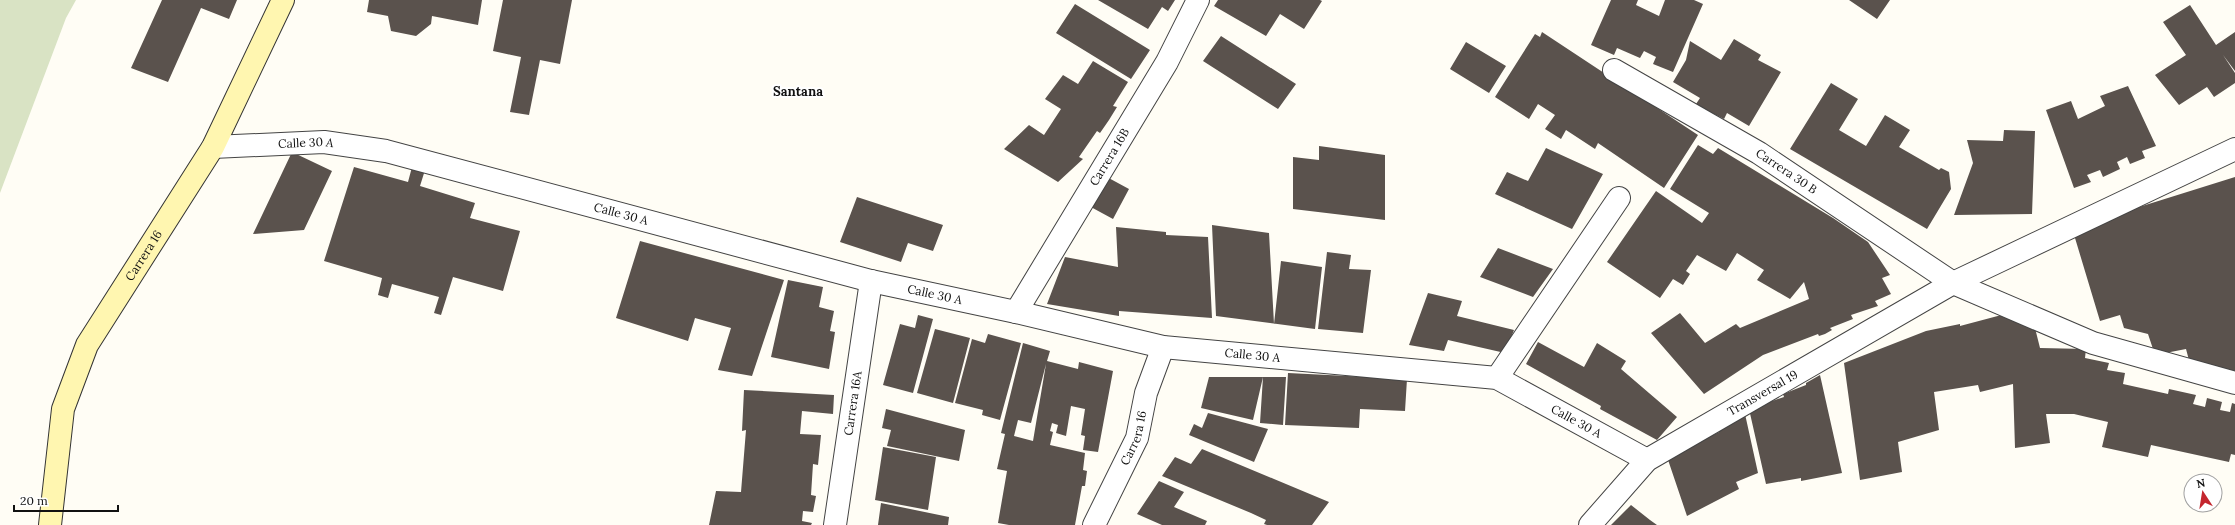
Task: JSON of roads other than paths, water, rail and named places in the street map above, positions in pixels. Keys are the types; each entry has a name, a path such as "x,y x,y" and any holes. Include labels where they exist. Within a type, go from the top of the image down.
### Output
{"main road":[{"name":"Carrera 16","path":"50,525 63,409 88,345 213,147 283,0"}],"street":[{"name":"Carrera 16B","path":"1016,312 1167,62 1198,0"},
{"name":"Carrera 30 B","path":"1614,70 1759,153 1953,282 2093,343 2235,382"},
{"name":"Calle 30 A","path":"213,147 324,142 386,151 871,281 1016,312 1163,347 1497,378 1647,460"},
{"name":"Transversal 19","path":"1590,525 1647,460 1953,282 2235,149"},
{"path":"1497,378 1619,198"},
{"name":"Carrera 16A","path":"835,525 871,281"},
{"name":"Carrera 16","path":"1094,525 1137,438 1146,394 1163,347"}],"district":[{"name":"Santana","path":"798,91"}]}
